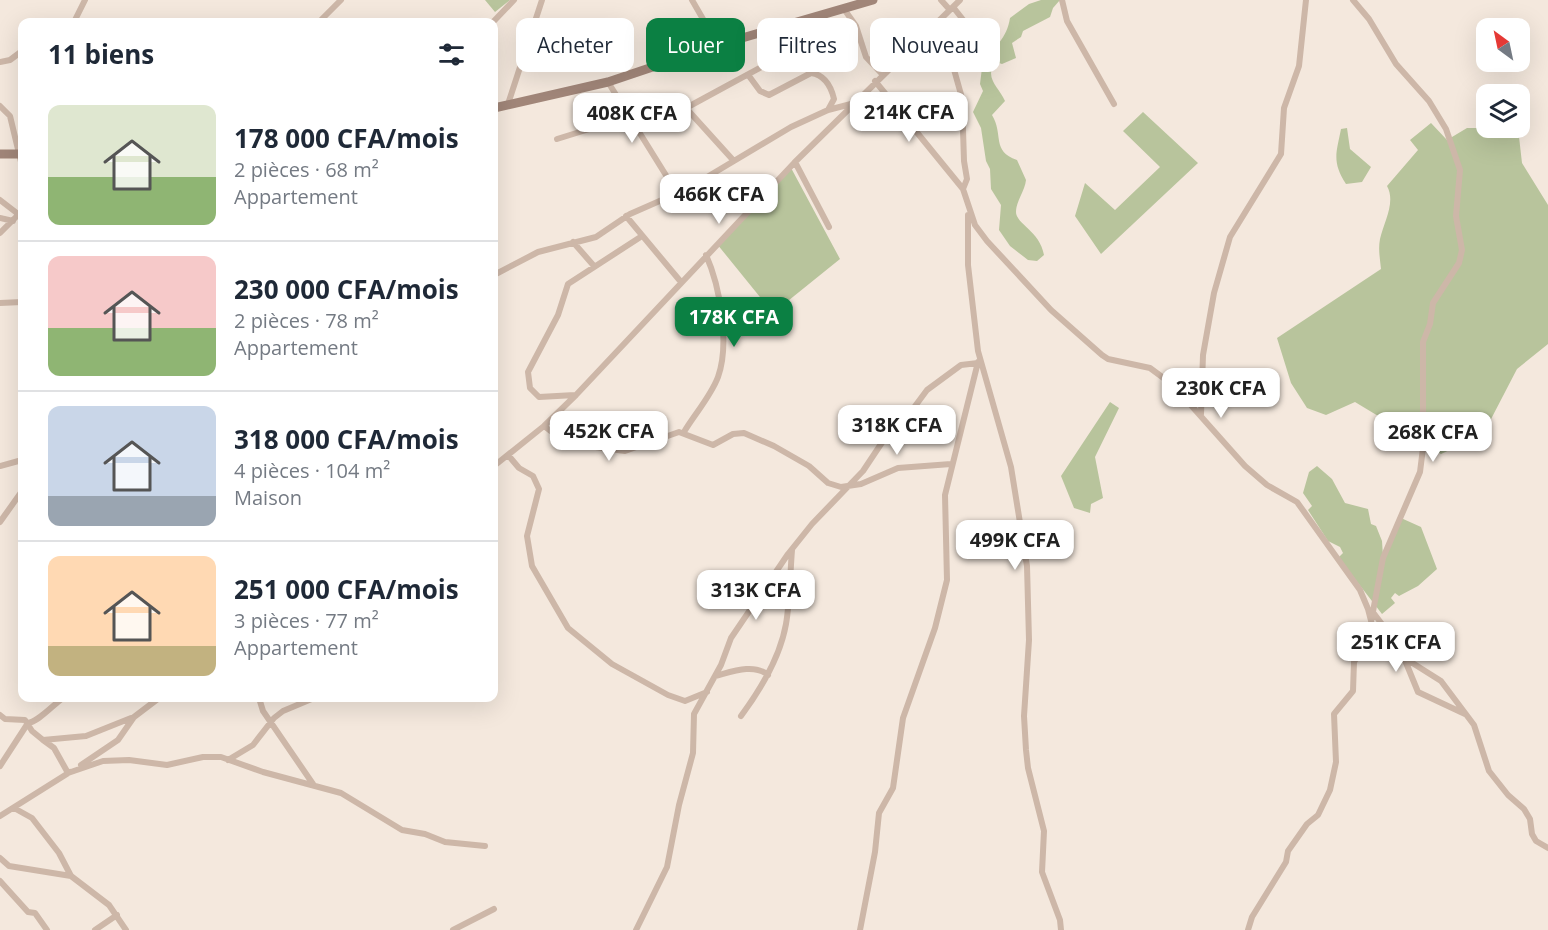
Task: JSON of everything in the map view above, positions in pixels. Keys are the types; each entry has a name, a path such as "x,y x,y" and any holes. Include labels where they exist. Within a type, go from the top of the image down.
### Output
{"street":[{"path":"76,18 85,0"},
{"path":"323,18 341,0"},
{"path":"497,18 514,0"},
{"path":"508,104 542,0"},
{"path":"692,0 702,18"},
{"path":"745,37 873,0"},
{"path":"941,0 972,31 972,36 953,66 962,98 964,161 967,179 963,189"},
{"path":"498,463 544,426 576,395 795,162 882,74 960,0"},
{"path":"1062,0 1066,21 1114,104"},
{"path":"1201,415 1203,356 1214,293 1230,237 1281,154 1284,108 1299,66 1306,0"},
{"path":"1248,930 1252,917 1286,862 1288,850 1306,824 1318,815 1330,790 1336,762 1334,714 1353,691 1354,662 1368,638 1383,558 1420,472 1423,448 1422,347 1430,324 1433,303 1459,263 1462,250 1455,216 1460,171 1446,129 1429,101 1396,64 1369,19 1353,0"},
{"path":"844,9 856,26 866,57 882,74"},
{"path":"0,62 10,60 18,54"},
{"path":"498,107 608,82 646,69"},
{"path":"733,160 686,108 698,99 757,71"},
{"path":"749,76 760,91 769,94 811,73 816,74 832,89 834,99 828,110"},
{"path":"875,81 963,189 968,211 968,265 979,360 1011,467 1028,566 1029,640 1024,716 1026,750 1028,768 1044,831 1044,878 1060,920 1061,930"},
{"path":"608,82 678,193"},
{"path":"557,139 673,103"},
{"path":"498,273 538,252 596,237 626,216 678,193 790,127 828,110 852,104"},
{"path":"0,106 10,116 18,144"},
{"path":"0,154 18,154"},
{"path":"795,162 829,227"},
{"path":"0,200 18,212"},
{"path":"968,211 987,241 1051,310 1108,359 1150,368 1173,385 1245,466 1267,484 1297,502 1400,648 1418,692 1467,716"},
{"path":"0,233 18,216"},
{"path":"626,216 681,282"},
{"path":"0,218 13,220"},
{"path":"576,395 539,397 530,388 527,376 540,345 558,315 568,284 642,236"},
{"path":"573,242 594,266"},
{"path":"684,432 716,382 720,366 722,319 706,255"},
{"path":"0,303 18,303"},
{"path":"860,930 875,852 879,813 893,788 903,718 935,628 947,580 945,495 979,360"},
{"path":"636,930 658,889 666,867 693,753 694,714 715,676 731,638 792,549 863,471 883,441 904,421 931,386 962,365 979,360"},
{"path":"544,426 566,443 625,451 684,432 710,445 733,434 744,433 799,460 832,485 861,484 898,468 951,464"},
{"path":"508,455 519,468 533,476 539,489 527,536 532,566 568,628 612,664 668,695 685,701 707,692"},
{"path":"0,466 18,461"},
{"path":"0,522 18,497"},
{"path":"741,716 768,675 782,642 787,622 792,549"},
{"path":"1359,590 1376,640 1386,649 1437,677 1478,733 1482,755 1489,771 1508,795 1524,809 1530,819 1532,834 1536,841 1548,848"},
{"path":"715,676 751,668 762,669 768,675"},
{"path":"0,766 28,723 38,720 57,702"},
{"path":"43,740 86,736 134,717 154,702"},
{"path":"260,702 262,711 313,784"},
{"path":"228,760 253,745 283,711 304,702"},
{"path":"0,715 5,719 22,719 28,723 32,731 54,748 68,773"},
{"path":"0,816 118,740 134,717"},
{"path":"68,773 104,761 117,760 167,765 215,756 345,795 369,813 402,830 425,834 445,842 485,846"},
{"path":"15,807 32,818 59,854 71,876"},
{"path":"0,858 9,866 42,869 71,876 103,899 126,930"},
{"path":"0,881 28,912 35,913 47,930"},
{"path":"453,930 494,909"},
{"path":"95,930 117,915"}],"green space":[{"path":"485,0 510,0 495,12"},
{"path":"1041,0 1060,0 1053,8 1050,17 1023,31 1021,37 1012,43 1016,58 1000,63 1000,41 1010,18 1029,4"},
{"path":"982,72 991,72 993,82 1005,101 992,115 1001,147 1004,152 1017,160 1026,180 1016,212 1042,247 1044,255 1037,261 1028,260 1010,246 999,230 1001,205 991,189 990,169 986,161 981,128 973,112 983,91 980,84"},
{"path":"1143,112 1198,163 1101,254 1075,216 1085,183 1115,210 1160,167 1123,131"},
{"path":"1431,123 1447,140 1467,128 1476,128 1476,138 1519,138 1522,163 1548,205 1548,344 1517,369 1490,421 1467,442 1441,454 1355,402 1326,415 1307,408 1291,383 1277,338 1381,269 1379,243 1390,205 1387,186 1418,150 1410,140"},
{"path":"1347,128 1350,149 1371,167 1362,182 1346,184 1337,164 1341,129"},
{"path":"790,166 840,259 773,313 717,244"},
{"path":"1110,402 1119,408 1095,457 1103,498 1091,504 1090,513 1074,508 1061,476"},
{"path":"1317,466 1332,479 1345,503 1368,509 1371,524 1376,526 1382,541 1383,556 1401,518 1421,527 1437,569 1418,586 1399,596 1395,593 1391,598 1395,603 1382,614 1341,561 1339,557 1343,553 1340,547 1328,541 1308,510 1312,506 1303,493 1309,472"}]}
